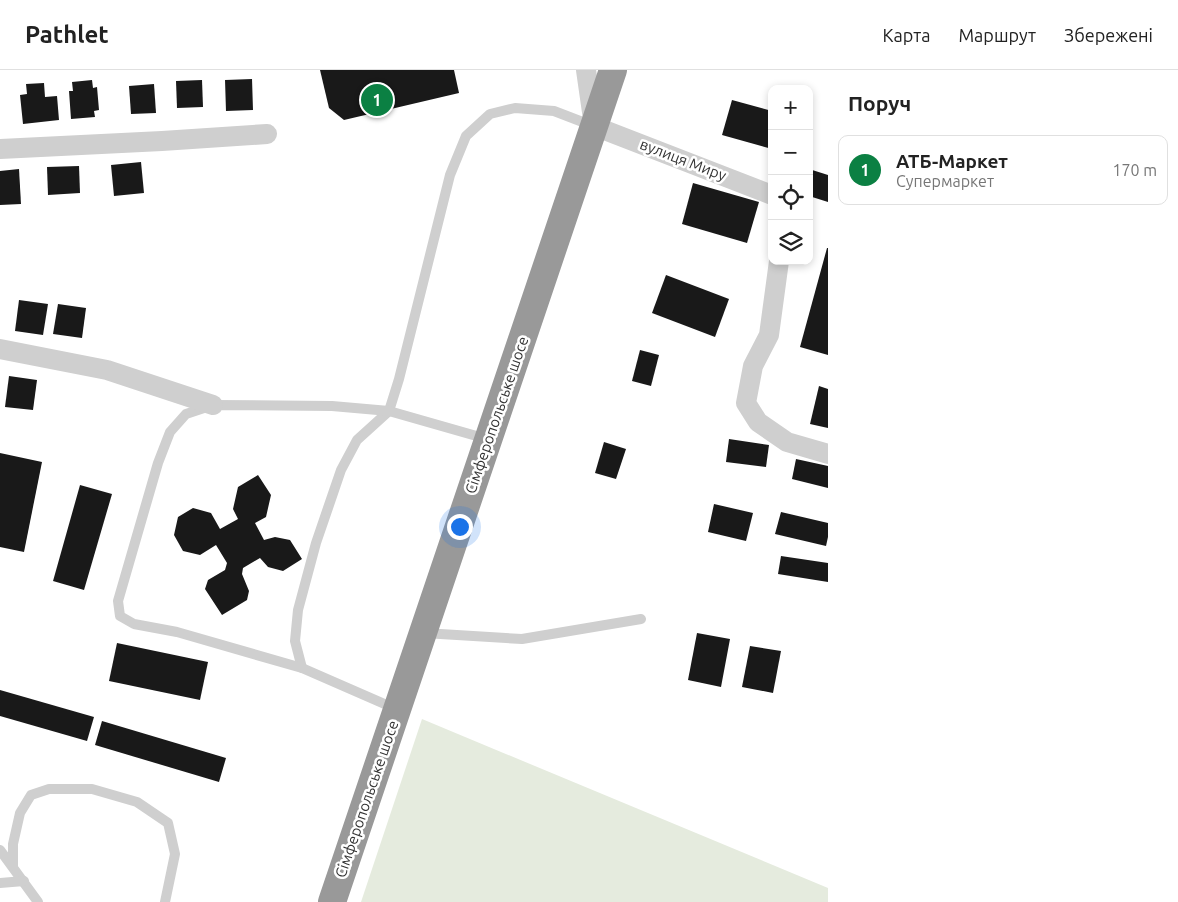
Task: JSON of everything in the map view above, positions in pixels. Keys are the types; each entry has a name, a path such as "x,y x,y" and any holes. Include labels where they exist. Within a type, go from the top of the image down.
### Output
{"highway":[{"name":"Сімферопольське шосе","path":"332,902 613,70"}],"street":[{"path":"586,70 594,126"},
{"name":"вулиця Миру","path":"594,126 768,193"},
{"path":"0,149 267,134"},
{"path":"778,265 769,335 753,366 746,403 758,422 787,442 828,454"},
{"path":"0,349 107,370 213,405"}],"lane":[{"path":"302,668 295,641 298,610 316,542 341,470 358,440 389,411 399,379 450,175 466,136 490,114 515,108 554,111 594,126"},
{"path":"397,709 302,668 177,632 134,624 120,616 118,601 158,463 170,432 186,414 213,405 332,406 389,411 488,439"},
{"path":"423,632 522,639 641,619"},
{"path":"13,866 12,844 20,813 31,795 49,788 92,789 138,802 168,823 174,854 165,902"},
{"path":"0,850 38,902"},
{"path":"0,883 24,881"}],"shaded area":[{"path":"422,719 828,888 828,902 361,902"}],"building":[{"path":"320,70 454,70 459,93 344,120 329,108"},
{"path":"252,79 253,110 226,111 225,80"},
{"path":"92,80 93,88 97,87 99,110 94,111 95,117 71,119 69,91 73,91 72,82"},
{"path":"202,80 203,107 177,108 176,81"},
{"path":"44,83 45,97 57,96 59,120 23,124 20,95 27,94 26,84"},
{"path":"154,84 156,113 131,114 129,86"},
{"path":"732,100 768,110 768,148 722,135"},
{"path":"141,162 144,193 114,196 111,165"},
{"path":"79,166 80,193 48,195 47,167"},
{"path":"19,169 21,204 0,205 0,171"},
{"path":"813,170 828,175 828,202 813,197"},
{"path":"693,183 759,202 747,243 682,224"},
{"path":"828,248 828,355 800,347"},
{"path":"666,275 729,299 715,337 652,313"},
{"path":"19,300 48,304 43,335 15,331"},
{"path":"58,304 86,308 82,338 53,334"},
{"path":"640,350 659,355 651,386 632,381"},
{"path":"9,376 37,380 33,410 5,407"},
{"path":"819,386 828,389 828,428 810,424"},
{"path":"729,439 769,445 766,467 726,462"},
{"path":"604,442 626,449 616,479 595,473"},
{"path":"0,453 42,462 24,552 0,547"},
{"path":"796,459 828,466 828,488 792,479"},
{"path":"258,475 271,495 266,517 255,523 264,540 275,537 290,540 302,559 283,571 268,567 260,558 243,568 242,574 249,591 247,600 222,615 205,589 208,580 225,570 227,563 216,545 200,555 183,551 174,535 178,517 193,508 211,513 220,529 238,519 233,509 238,487"},
{"path":"80,485 112,494 84,590 53,581"},
{"path":"714,504 753,513 746,541 708,532"},
{"path":"781,512 828,523 826,546 775,534"},
{"path":"781,556 828,563 828,582 778,574"},
{"path":"697,633 730,639 721,687 688,680"},
{"path":"117,643 208,662 200,700 109,681"},
{"path":"750,646 781,651 773,693 742,687"},
{"path":"0,690 94,717 87,741 0,716"},
{"path":"102,721 226,758 219,782 95,745"}],"place":[{"name":"АТБ-Маркет","path":"377,100"}]}
